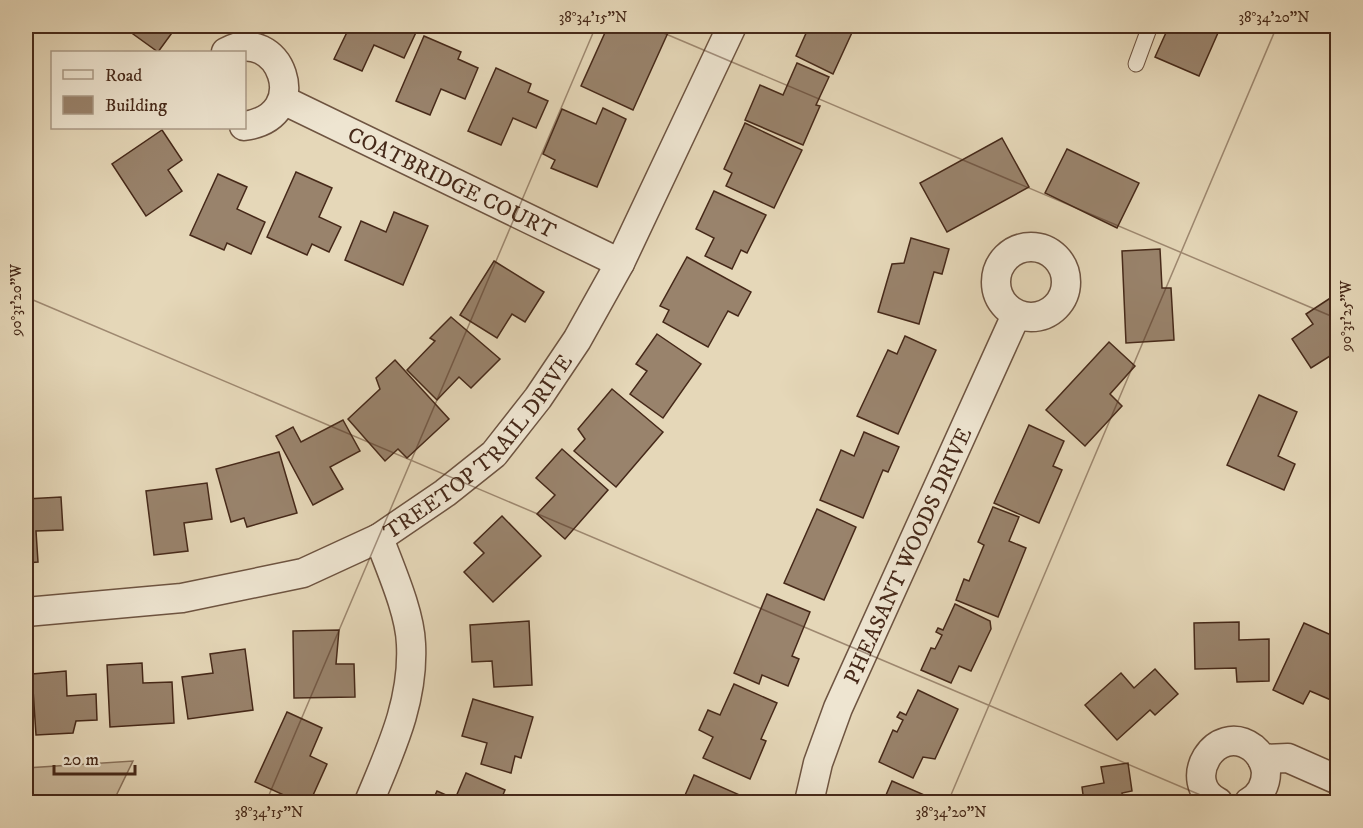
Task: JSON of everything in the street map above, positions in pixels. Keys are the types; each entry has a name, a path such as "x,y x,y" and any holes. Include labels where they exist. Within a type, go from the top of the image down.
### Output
{"street":[{"name":"TREETOP TRAIL DRIVE","path":"26,612 182,598 303,573 379,538 445,494 494,454 538,398 577,340 620,263 732,26"},
{"path":"228,51 247,47 260,50 276,60 282,72 285,86 283,100 270,118 258,124 246,126"},
{"name":"COATBRIDGE COURT","path":"283,100 620,263"},
{"name":"PHEASANT WOODS DRIVE","path":"808,802 818,763 838,708 1016,315"},
{"path":"369,802 405,711 411,643 404,611 379,538"},
{"path":"1218,802 1206,792 1202,782 1203,761 1217,746 1227,742 1247,744 1256,750 1266,769 1266,780 1262,791 1249,802"},
{"path":"1262,759 1288,758 1338,780"}],"lane":[{"path":"1136,64 1150,26"}],"shaded area":[{"path":"133,761 113,802 26,802 26,768"}],"building":[{"path":"122,26 177,26 157,51"},
{"path":"350,26 419,26 404,58 374,45 362,71 334,59"},
{"path":"608,26 671,26 633,110 581,86"},
{"path":"795,26 855,26 833,74 796,56 807,31"},
{"path":"1169,26 1221,26 1199,76 1155,57"},
{"path":"424,36 461,52 458,59 478,68 465,99 441,89 430,115 396,101"},
{"path":"797,63 829,77 816,105 820,106 803,145 745,120 760,85 783,95"},
{"path":"496,68 531,84 528,92 548,101 536,128 513,118 501,145 468,131"},
{"path":"603,108 626,119 597,187 551,168 555,160 543,154 562,109 596,124"},
{"path":"745,123 802,150 774,208 726,186 732,173 724,169"},
{"path":"162,130 182,160 168,170 182,191 146,216 112,164"},
{"path":"1002,138 1029,187 947,232 920,183"},
{"path":"1067,149 1139,183 1117,228 1045,193"},
{"path":"296,172 332,188 319,217 341,227 329,252 312,244 307,255 267,237"},
{"path":"218,174 247,187 237,209 265,222 251,254 227,243 224,250 190,235"},
{"path":"714,191 766,215 747,253 741,250 732,269 705,256 714,238 696,229"},
{"path":"394,212 428,226 403,285 345,260 361,221 386,232"},
{"path":"911,238 949,249 942,274 934,272 919,324 878,312 892,264 904,263"},
{"path":"1160,249 1162,288 1171,288 1174,340 1126,343 1122,251"},
{"path":"687,257 751,292 738,316 728,311 708,347 663,322 669,310 660,306"},
{"path":"494,261 544,292 525,322 512,314 497,338 460,315"},
{"path":"1338,293 1338,351 1311,368 1292,339 1313,324 1306,314"},
{"path":"451,317 500,359 471,388 459,377 437,400 407,370 435,341 430,338"},
{"path":"657,334 701,364 663,418 630,394 647,371 636,364"},
{"path":"905,336 936,350 898,434 857,416 888,350 897,354"},
{"path":"1109,342 1135,366 1110,394 1122,406 1085,446 1046,410"},
{"path":"395,360 449,419 407,458 398,449 385,461 348,419 380,389 376,378"},
{"path":"612,389 663,432 616,487 574,451 585,439 578,429"},
{"path":"1259,395 1297,412 1278,456 1295,464 1284,490 1227,465"},
{"path":"343,420 360,451 330,467 343,489 313,505 276,436 293,427 301,442"},
{"path":"1029,425 1064,441 1053,466 1062,470 1039,523 994,503"},
{"path":"864,432 899,447 888,472 883,470 863,518 820,500 841,450 854,456"},
{"path":"562,449 608,490 565,539 537,514 555,495 536,478"},
{"path":"279,452 297,513 247,527 244,518 231,522 216,469"},
{"path":"207,483 212,519 184,523 188,551 154,555 146,491"},
{"path":"61,497 63,530 36,531 38,562 26,563 26,499"},
{"path":"993,507 1019,517 1009,541 1026,548 998,617 956,600 964,579 969,581 984,545 978,542"},
{"path":"817,509 856,527 824,600 784,583"},
{"path":"502,516 541,556 493,602 464,572 484,553 474,543"},
{"path":"767,594 810,612 792,656 799,659 788,686 762,675 759,684 734,673"},
{"path":"955,604 990,621 991,629 971,671 959,666 951,683 921,670 931,648 935,649 942,635 936,632 938,628 943,630"},
{"path":"529,621 532,685 494,687 492,661 472,662 470,625"},
{"path":"1239,622 1239,640 1269,639 1269,681 1237,682 1236,668 1195,669 1194,623"},
{"path":"1304,623 1338,638 1338,703 1310,691 1303,704 1273,690"},
{"path":"339,630 336,664 354,664 355,697 294,698 293,631"},
{"path":"245,649 253,710 188,719 182,677 213,673 210,654"},
{"path":"142,663 143,683 172,682 174,723 110,727 107,665"},
{"path":"1155,669 1178,694 1155,715 1150,710 1117,740 1085,705 1121,673 1134,688"},
{"path":"66,671 67,696 96,694 97,720 76,721 73,733 36,735 32,674"},
{"path":"734,684 777,703 761,739 766,741 750,779 703,758 713,737 699,730 708,710 720,715"},
{"path":"918,690 958,709 935,759 923,757 913,778 879,762 893,730 897,732 903,720 897,717 900,712 906,715"},
{"path":"473,699 533,717 521,758 515,756 511,773 481,764 487,743 462,736"},
{"path":"287,712 322,728 310,756 327,764 310,802 299,802 255,782"},
{"path":"1128,763 1132,791 1122,793 1124,802 1084,802 1082,787 1104,783 1101,767"},
{"path":"466,773 505,790 500,802 432,802 437,791 455,799"},
{"path":"694,775 742,796 739,802 682,802"},
{"path":"892,781 936,800 935,802 883,802"}]}
